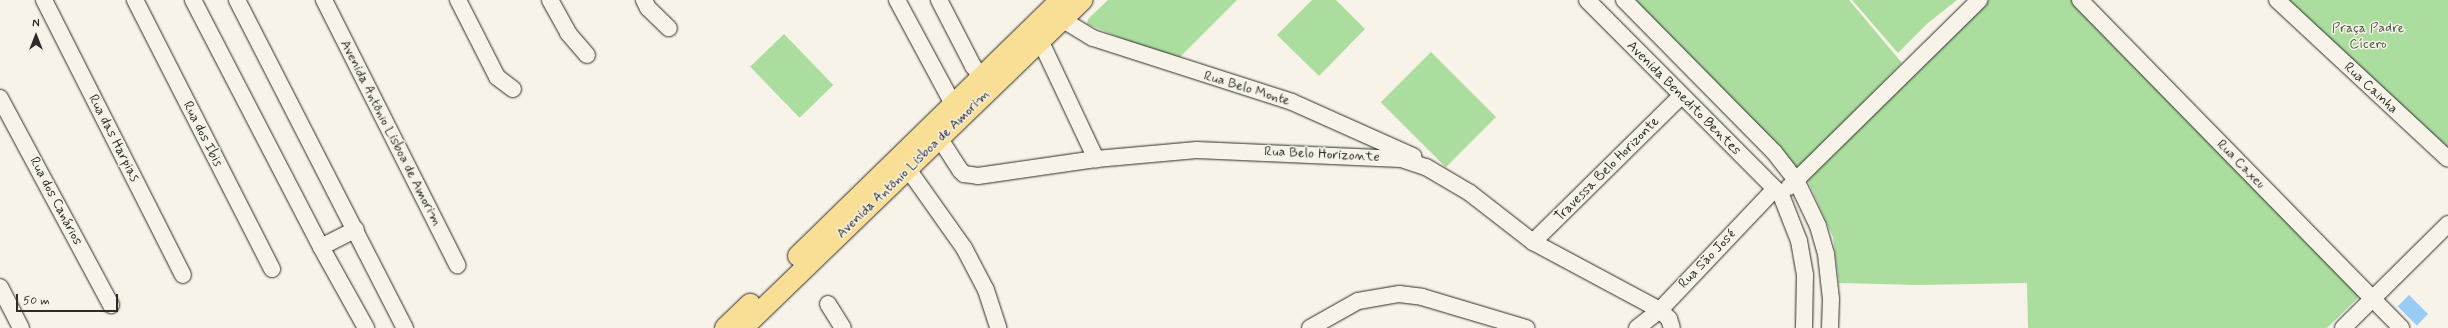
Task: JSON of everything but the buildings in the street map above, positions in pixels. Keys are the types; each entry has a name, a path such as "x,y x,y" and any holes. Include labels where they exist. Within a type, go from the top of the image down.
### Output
{"main road":[{"name":"Avenida Antônio Lisboa de Amorim","path":"725,328 987,83 1060,0"},
{"name":"Avenida Antônio Lisboa de Amorim","path":"987,83 1040,40 1083,0"},
{"name":"Avenida Antônio Lisboa de Amorim","path":"744,328 940,139 957,112"}],"street":[{"name":"Rua das Harpias","path":"44,0 183,276"},
{"name":"Rua dos Ibis","path":"135,0 272,269"},
{"path":"192,0 321,247 366,328"},
{"path":"237,0 356,229 405,328"},
{"name":"Avenida Antônio Lisboa de Amorim","path":"324,0 457,265"},
{"path":"458,0 497,77 513,89"},
{"path":"550,0 568,33 587,55"},
{"path":"644,0 648,8 669,28"},
{"path":"897,0 957,112"},
{"path":"939,0 973,66 987,83"},
{"name":"Avenida Benedito Bentes","path":"1587,0 1778,192 1799,242 1805,275 1804,328"},
{"name":"Avenida Benedito Bentes","path":"1624,0 1774,152 1796,180 1818,226 1826,254 1831,293 1830,328"},
{"path":"1778,192 1796,180 1979,0"},
{"name":"Rua Caxeu","path":"2080,0 2401,328"},
{"name":"Rua Cainha","path":"2277,0 2448,159"},
{"name":"Rua Belo Monte","path":"1062,20 1100,41 1292,102 1393,146 1415,157 1426,167"},
{"path":"1040,40 1096,160"},
{"name":"Travessa Belo Horizonte","path":"1533,242 1681,96"},
{"name":"Rua dos Canários","path":"0,98 111,305"},
{"name":"Rua Belo Horizonte","path":"940,139 960,170 970,176 996,175 1096,160 1197,150 1270,151 1401,159 1426,167 1470,193 1533,242 1660,310 1669,319 1672,328"},
{"path":"908,169 964,248 986,290 998,328"},
{"name":"Rua São José","path":"1637,328 1660,310 1778,192"},
{"path":"2343,328 2448,224"},
{"path":"321,247 356,229"},
{"path":"0,287 21,328"},
{"path":"1310,328 1358,301 1399,294 1422,297 1526,328"},
{"path":"828,304 843,328"}],"green space":[{"path":"1108,0 1237,0 1176,61 1087,24 1088,19"},
{"path":"1312,0 1336,0 1365,29 1319,76 1277,35"},
{"path":"1633,0 1849,0 1902,63 1797,169"},
{"path":"1852,0 1957,0 1928,23 1898,53"},
{"path":"1989,0 2073,0 2361,295 2327,328 2028,328 2027,283 1918,285 1839,283 1833,237 1808,181 1810,173"},
{"name":"Praça Padre Cícero","path":"2282,0 2448,0 2448,166"},
{"path":"784,34 833,85 800,118 750,67"},
{"path":"1431,52 1496,117 1446,167 1381,102"}],"water":[{"path":"2409,295 2428,314 2417,325 2398,306"}]}
